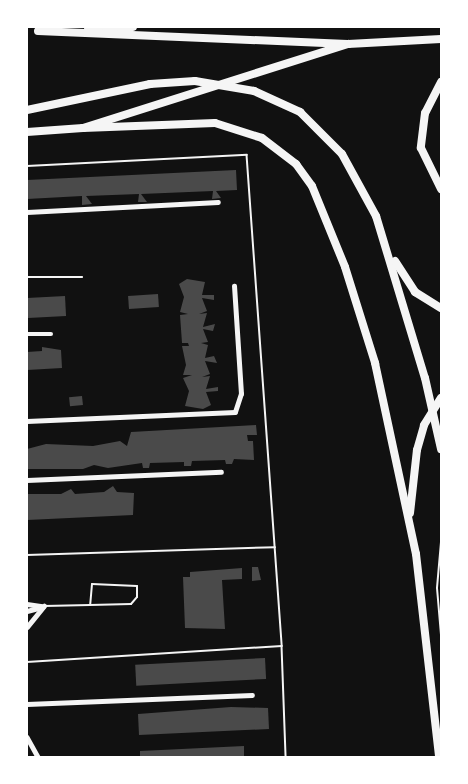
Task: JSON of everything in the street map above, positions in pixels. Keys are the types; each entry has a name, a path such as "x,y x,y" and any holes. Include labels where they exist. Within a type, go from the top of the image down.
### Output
{"main road":[{"path":"38,32 133,27"},
{"path":"27,32 348,44 441,39"},
{"path":"83,128 348,44"},
{"path":"27,110 150,84 195,81 254,91 300,112 326,134 363,188 387,247 429,393 441,449"},
{"path":"441,82 425,113 421,148 441,189"},
{"path":"27,132 215,123 262,138 296,164 324,212 375,363 410,524 439,757"},
{"path":"387,247 405,280 441,308"},
{"path":"410,524 417,450 424,425 441,398"}],"street":[{"path":"27,212 218,202"},
{"path":"27,421 231,414 241,404 234,286"},
{"path":"27,334 51,334"},
{"path":"27,480 221,472"},
{"path":"27,604 44,606"},
{"path":"27,611 44,606"},
{"path":"27,627 44,606"},
{"path":"27,704 252,695"},
{"path":"27,737 38,757"}],"lane":[{"path":"441,542 437,588 441,635"},
{"path":"44,606 90,605 134,603 137,586 92,584 90,605"},
{"path":"54,757 105,757"}],"path":[{"path":"27,166 247,155 282,646 286,757"},
{"path":"27,277 82,277"},
{"path":"27,555 275,547"},
{"path":"27,662 282,646"}],"building":[{"path":"236,170 237,190 216,191 221,198 212,199 213,191 141,194 147,202 138,202 139,194 86,196 92,204 82,205 82,196 27,199 27,180"},
{"path":"187,279 205,282 202,295 214,295 214,300 202,298 207,311 199,314 207,313 203,327 215,324 213,331 203,329 208,342 201,343 208,345 205,358 214,356 217,363 205,361 210,374 202,377 210,376 206,389 218,387 218,391 206,392 211,405 203,409 185,406 189,391 183,378 192,375 183,375 186,365 182,346 189,346 188,343 182,343 180,315 188,314 180,312 184,297 179,284"},
{"path":"158,294 159,307 129,309 128,296"},
{"path":"65,296 66,316 28,318 27,298"},
{"path":"42,347 61,350 62,368 27,370 27,352 42,351"},
{"path":"82,396 83,405 70,406 69,397"},
{"path":"256,425 257,435 247,435 248,441 253,441 254,460 234,459 232,464 226,464 225,460 192,461 191,466 184,466 184,462 150,463 149,468 143,468 142,463 108,468 94,465 83,469 27,469 27,449 46,444 93,446 120,441 127,446 131,432"},
{"path":"113,486 117,492 134,493 133,515 27,520 27,494 61,494 71,489 75,494 104,492"},
{"path":"252,567 258,567 261,580 252,581"},
{"path":"242,568 242,579 222,580 225,629 185,628 183,577 190,577 190,572"},
{"path":"265,658 266,679 136,686 135,665"},
{"path":"231,707 268,708 269,729 139,735 138,714"},
{"path":"244,746 244,757 140,757 140,751"}]}
